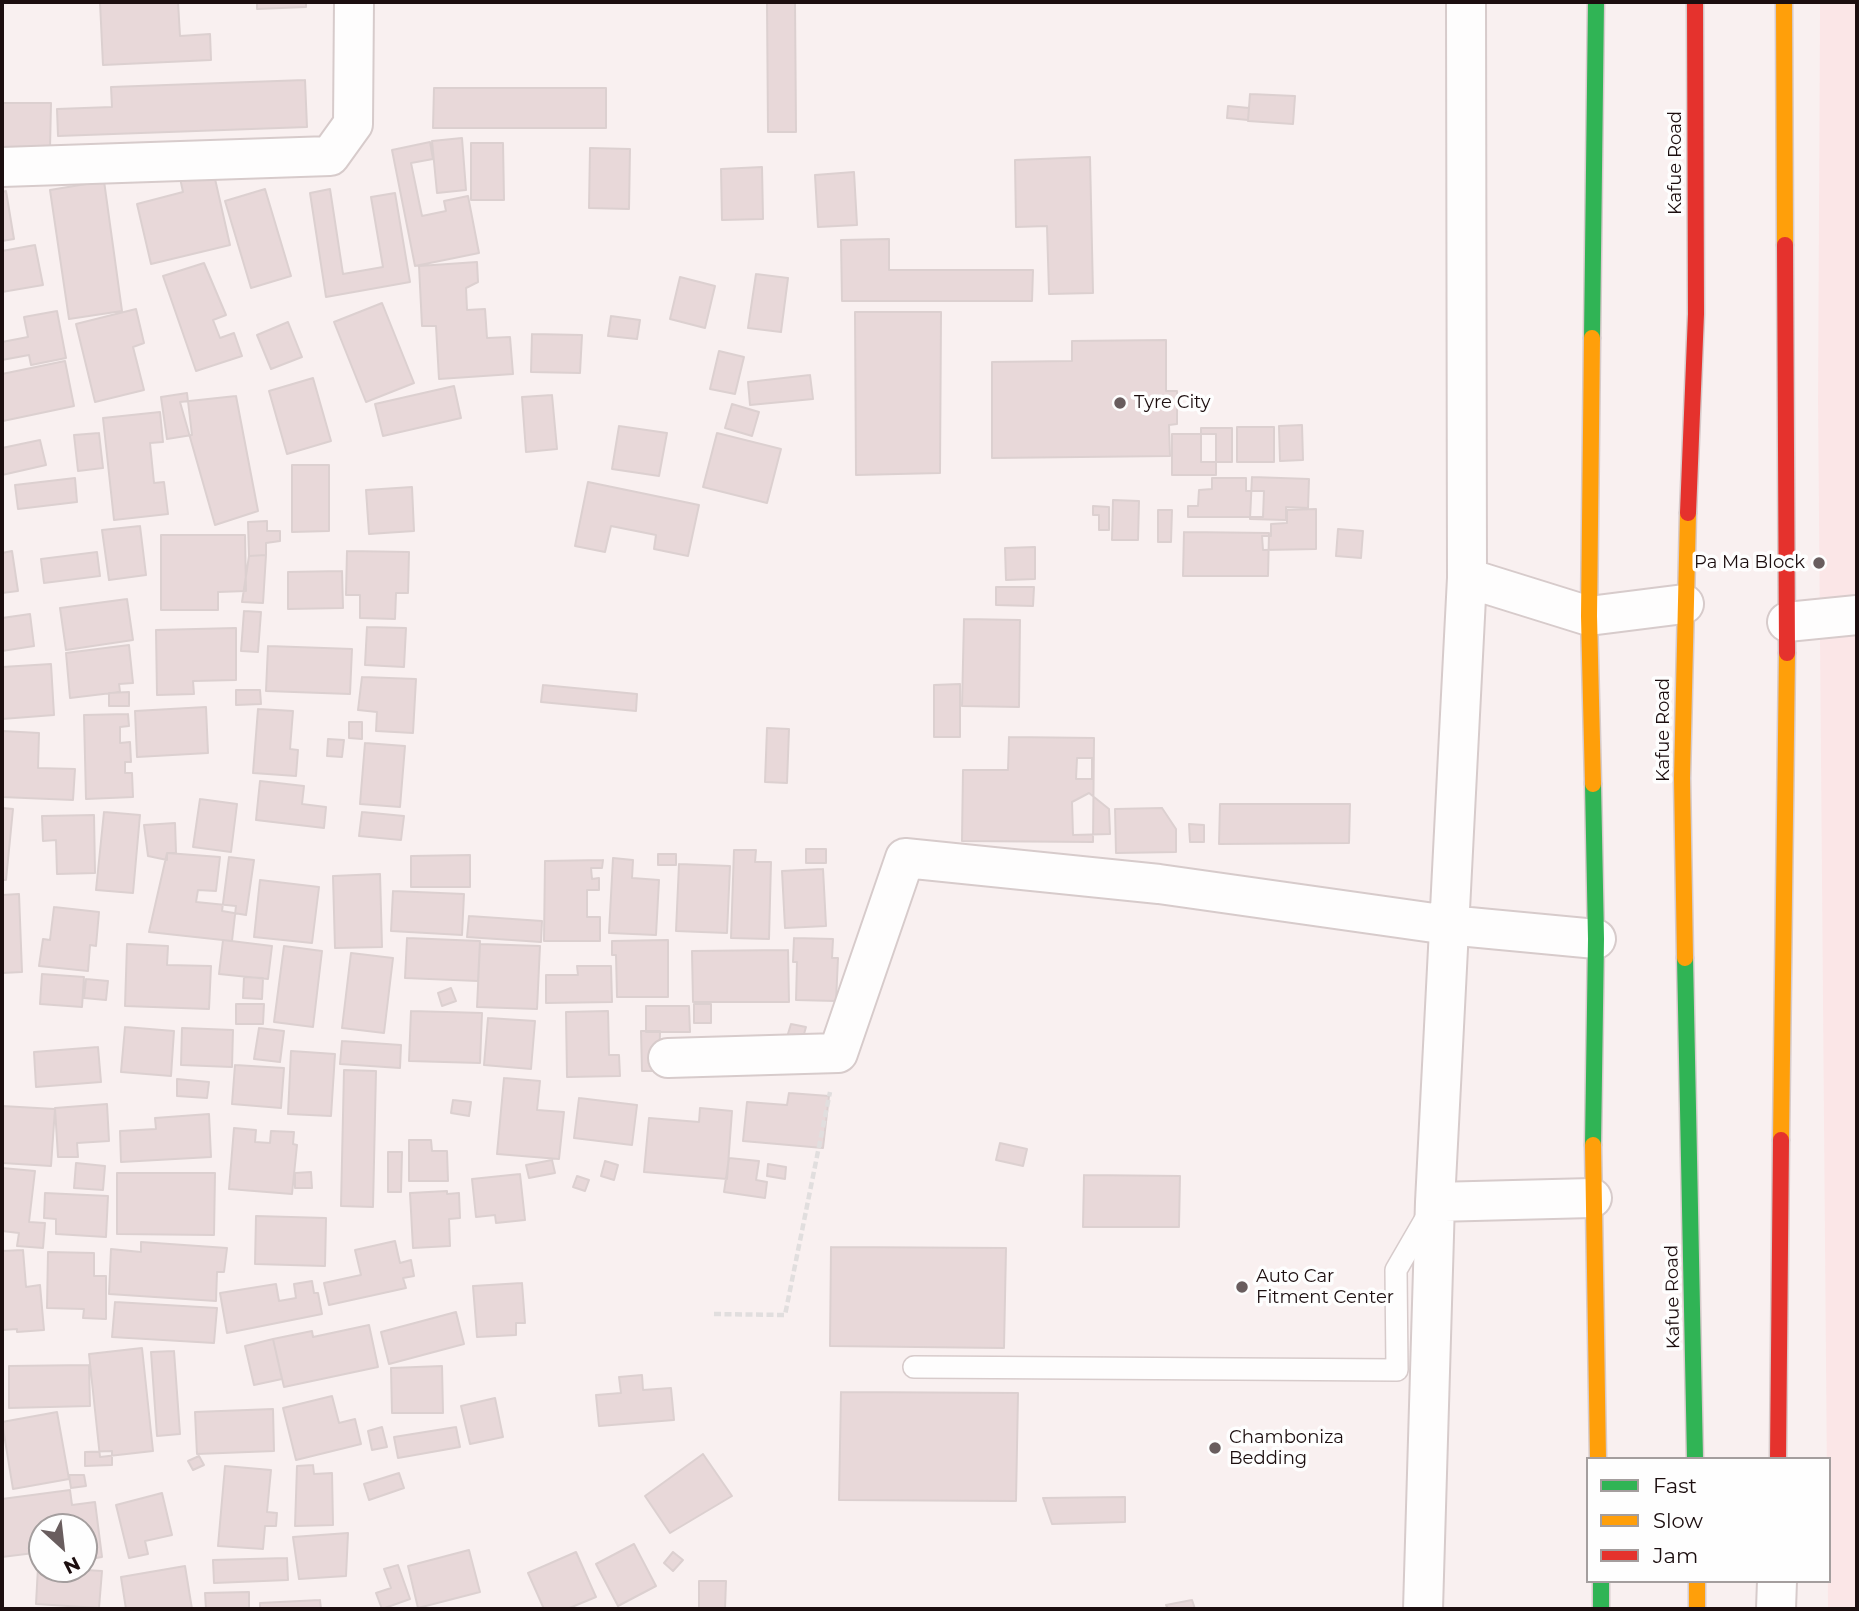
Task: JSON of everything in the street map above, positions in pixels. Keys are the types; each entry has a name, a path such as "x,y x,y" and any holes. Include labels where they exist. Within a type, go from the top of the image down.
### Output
{"main road":[{"path":"1597,2 1589,616 1596,939 1592,1198 1598,1457"},
{"name":"Kafue Road","path":"1695,2 1696,314 1684,604 1683,792 1695,1457"},
{"path":"1778,1457 1787,621 1784,2"},
{"path":"1601,1583 1601,1609"},
{"path":"1697,1583 1697,1609"}],"street":[{"path":"2,167 330,156 353,124 354,2"},
{"path":"1423,1609 1435,1202 1467,578 1466,2"},
{"path":"1467,578 1589,616 1684,604"},
{"path":"1787,621 1857,615"},
{"path":"668,1058 838,1053 905,858 1159,884 1448,925 1596,939"},
{"path":"1435,1202 1592,1198"},
{"path":"1776,1609 1777,1583"}],"lane":[{"path":"914,1367 1397,1370 1396,1270 1435,1202"}],"path":[{"path":"714,1314 785,1315 838,1053"}],"shaded area":[{"path":"1820,2 1857,2 1857,1609 1828,1609 1828,1583 1831,1583 1831,1457 1827,1457 1818,401"}],"building":[{"path":"100,2 178,2 180,36 210,34 211,60 103,65"},
{"path":"257,2 306,2 306,7 257,9"},
{"path":"767,2 795,2 796,132 768,132"},
{"path":"305,80 307,127 58,136 57,109 112,107 111,87"},
{"path":"434,88 606,88 606,128 433,128"},
{"path":"1250,94 1295,96 1293,124 1248,121"},
{"path":"2,103 51,103 50,149 2,149"},
{"path":"1228,106 1249,108 1248,120 1227,118"},
{"path":"462,138 466,190 437,193 432,141"},
{"path":"430,142 433,159 411,163 422,216 446,211 444,201 468,196 479,253 415,266 392,150"},
{"path":"471,143 503,143 504,200 471,200"},
{"path":"590,148 630,149 629,209 589,208"},
{"path":"1090,157 1093,293 1049,294 1047,226 1016,227 1015,160"},
{"path":"762,167 763,219 722,220 721,169"},
{"path":"213,170 230,245 151,264 137,204 183,192 180,178"},
{"path":"854,172 857,225 818,227 815,175"},
{"path":"104,181 122,311 69,319 50,190"},
{"path":"265,189 291,276 251,288 225,201"},
{"path":"330,189 343,274 383,267 371,197 395,193 410,282 326,297 310,193"},
{"path":"6,191 14,239 2,241 2,192"},
{"path":"889,239 889,270 1033,270 1032,301 842,301 841,240"},
{"path":"35,245 43,285 2,292 2,251"},
{"path":"477,262 478,282 466,288 467,310 485,309 487,338 510,337 513,374 439,379 436,326 422,326 419,266"},
{"path":"204,263 226,315 213,320 220,338 234,333 242,356 196,371 163,276"},
{"path":"756,274 788,278 781,332 748,328"},
{"path":"680,277 715,286 705,328 670,319"},
{"path":"382,303 414,383 366,402 334,322"},
{"path":"136,309 144,343 133,347 144,390 95,402 76,324"},
{"path":"57,311 66,358 31,365 29,355 2,360 2,342 28,337 24,317"},
{"path":"855,312 941,312 940,473 856,475"},
{"path":"611,316 640,320 637,339 608,336"},
{"path":"288,322 302,357 271,369 257,335"},
{"path":"532,334 582,335 580,373 531,372"},
{"path":"1166,340 1166,391 1177,391 1177,424 1169,425 1170,456 992,458 992,362 1072,361 1072,341"},
{"path":"719,351 744,357 735,394 710,389"},
{"path":"65,361 74,406 3,421 2,374"},
{"path":"810,375 813,399 750,405 748,382"},
{"path":"313,378 331,441 287,454 269,391"},
{"path":"454,386 461,418 383,436 375,404"},
{"path":"187,393 192,435 167,439 161,397"},
{"path":"552,395 557,449 526,452 522,397"},
{"path":"236,396 258,511 215,525 180,402"},
{"path":"732,404 759,412 752,436 725,428"},
{"path":"160,412 163,442 150,443 154,483 164,482 168,514 114,520 103,418"},
{"path":"1302,425 1303,460 1280,461 1279,426"},
{"path":"619,426 667,433 659,476 612,469"},
{"path":"1237,427 1274,427 1274,462 1237,462"},
{"path":"1201,428 1232,428 1232,462 1201,462"},
{"path":"99,433 103,468 78,471 74,435"},
{"path":"717,433 781,449 767,503 703,487"},
{"path":"1172,434 1216,434 1216,475 1172,475"},
{"path":"40,440 46,465 2,475 2,448"},
{"path":"292,465 329,465 329,531 292,532"},
{"path":"1252,477 1309,479 1308,508 1286,507 1286,520 1250,519"},
{"path":"75,478 77,502 18,509 15,485"},
{"path":"1212,478 1246,478 1246,491 1264,491 1263,517 1188,517 1188,506 1198,506 1199,490 1212,489"},
{"path":"588,482 699,505 688,556 654,549 656,535 611,526 605,552 575,546"},
{"path":"412,487 414,531 369,534 366,490"},
{"path":"1113,500 1139,501 1138,540 1112,540"},
{"path":"1093,506 1109,507 1109,530 1099,530 1099,515 1093,515"},
{"path":"1316,509 1316,549 1263,550 1262,536 1271,536 1271,524 1287,523 1287,510"},
{"path":"1158,510 1172,510 1171,542 1158,542"},
{"path":"267,521 267,531 280,531 280,541 266,543 266,555 249,556 248,522"},
{"path":"140,526 146,575 109,580 102,530"},
{"path":"1338,529 1363,531 1361,558 1336,556"},
{"path":"1184,532 1269,533 1268,576 1183,576"},
{"path":"161,535 245,535 246,591 218,592 218,610 161,610"},
{"path":"1035,547 1035,579 1006,580 1005,548"},
{"path":"12,551 18,591 2,593 2,553"},
{"path":"347,551 409,552 408,593 396,593 395,619 360,618 360,595 346,595"},
{"path":"97,552 100,576 44,583 41,559"},
{"path":"266,555 263,603 242,602 249,556"},
{"path":"342,571 343,608 288,609 288,572"},
{"path":"996,587 1034,587 1033,606 996,605"},
{"path":"127,599 133,640 66,650 60,608"},
{"path":"244,611 261,612 258,652 241,651"},
{"path":"30,614 34,646 2,651 2,618"},
{"path":"964,619 1020,620 1019,707 962,706"},
{"path":"367,627 406,628 404,667 365,665"},
{"path":"236,628 236,680 193,681 194,694 157,695 156,630"},
{"path":"129,645 133,683 119,684 120,692 70,698 66,653"},
{"path":"268,646 352,649 350,694 266,691"},
{"path":"51,664 54,715 2,719 2,667"},
{"path":"362,677 416,679 413,733 376,731 377,712 358,710"},
{"path":"960,684 960,737 934,737 934,685"},
{"path":"543,685 637,694 636,711 541,702"},
{"path":"236,690 260,690 261,704 236,705"},
{"path":"129,692 129,706 109,706 109,693"},
{"path":"206,707 208,753 137,757 135,711"},
{"path":"258,709 293,711 290,749 298,750 296,776 253,773"},
{"path":"128,714 129,726 120,727 120,743 130,742 131,762 125,762 125,773 132,773 133,797 86,799 84,715"},
{"path":"349,722 362,722 362,739 349,738"},
{"path":"767,728 789,729 787,783 765,782"},
{"path":"2,731 39,733 38,768 75,769 73,800 2,797"},
{"path":"1009,737 1094,738 1093,842 962,841 963,770 1008,770"},
{"path":"328,739 344,740 342,757 327,756"},
{"path":"365,743 405,746 400,807 360,804"},
{"path":"1077,758 1092,758 1092,779 1076,779"},
{"path":"260,781 304,786 302,804 326,807 324,828 256,820"},
{"path":"1089,793 1109,809 1110,834 1073,835 1072,802"},
{"path":"200,799 237,804 231,852 193,847"},
{"path":"1220,804 1350,804 1349,843 1219,844"},
{"path":"2,808 13,809 6,880 2,880"},
{"path":"1162,808 1176,829 1176,852 1116,853 1115,809"},
{"path":"104,812 140,815 133,893 96,890"},
{"path":"362,812 404,816 401,840 359,836"},
{"path":"94,815 95,873 57,874 56,840 43,841 42,816"},
{"path":"175,823 176,853 167,853 167,860 148,856 144,825"},
{"path":"1189,824 1204,825 1204,842 1190,842"},
{"path":"806,849 826,849 826,863 806,863"},
{"path":"734,850 756,850 755,862 771,862 769,939 731,938"},
{"path":"167,853 220,857 216,891 198,890 196,902 236,906 232,941 149,932"},
{"path":"658,854 676,854 676,865 658,865"},
{"path":"470,855 470,887 411,887 411,856"},
{"path":"229,857 254,860 246,915 222,911"},
{"path":"613,858 633,860 632,878 659,880 656,935 609,933"},
{"path":"603,860 602,868 591,868 592,879 599,878 599,890 587,890 587,917 600,917 600,941 544,941 545,861"},
{"path":"679,864 730,866 727,933 676,931"},
{"path":"823,869 826,926 785,928 782,871"},
{"path":"380,874 382,947 335,948 333,876"},
{"path":"260,880 319,887 312,943 254,937"},
{"path":"393,891 464,894 462,935 391,931"},
{"path":"19,894 22,972 2,973 2,895"},
{"path":"54,907 99,912 96,946 90,945 88,971 39,966 43,939 50,940"},
{"path":"469,916 542,921 541,942 467,937"},
{"path":"407,938 480,941 478,981 405,978"},
{"path":"794,938 833,939 832,958 838,958 836,1001 796,1000 797,962 793,962"},
{"path":"223,940 272,946 268,979 219,974"},
{"path":"668,940 668,997 617,997 616,955 612,955 612,941"},
{"path":"127,944 168,946 167,965 211,966 209,1009 125,1006"},
{"path":"480,944 540,946 537,1009 477,1007"},
{"path":"284,946 322,951 313,1027 274,1022"},
{"path":"788,950 789,1002 693,1002 692,951"},
{"path":"351,953 393,958 384,1033 342,1028"},
{"path":"577,966 611,966 612,1002 546,1003 546,975 578,975"},
{"path":"42,974 84,977 82,1007 40,1004"},
{"path":"244,977 263,978 262,999 243,998"},
{"path":"86,979 108,981 106,1000 84,998"},
{"path":"451,988 456,1001 442,1006 438,993"},
{"path":"236,1004 264,1004 263,1024 236,1024"},
{"path":"694,1004 711,1004 711,1023 694,1023"},
{"path":"646,1006 689,1006 690,1032 646,1032"},
{"path":"411,1011 482,1013 480,1063 409,1061"},
{"path":"608,1011 609,1055 619,1055 620,1076 567,1077 566,1012"},
{"path":"488,1018 535,1021 531,1069 484,1065"},
{"path":"791,1024 806,1027 802,1041 787,1037"},
{"path":"125,1027 174,1031 171,1076 121,1072"},
{"path":"182,1028 233,1030 232,1067 181,1065"},
{"path":"259,1028 284,1031 280,1062 254,1059"},
{"path":"641,1031 660,1031 659,1071 642,1071"},
{"path":"342,1041 401,1045 400,1068 340,1064"},
{"path":"98,1047 101,1082 36,1087 34,1052"},
{"path":"291,1051 335,1054 331,1116 288,1114"},
{"path":"235,1065 284,1068 281,1108 232,1104"},
{"path":"344,1070 376,1071 373,1207 341,1206"},
{"path":"504,1078 540,1081 537,1110 564,1112 559,1159 497,1154"},
{"path":"177,1079 209,1082 207,1098 177,1096"},
{"path":"789,1093 829,1096 823,1148 743,1141 747,1102 787,1105"},
{"path":"579,1098 637,1105 632,1145 574,1138"},
{"path":"453,1100 471,1102 469,1116 451,1113"},
{"path":"107,1104 109,1141 77,1143 78,1157 58,1157 55,1108"},
{"path":"2,1106 55,1109 51,1166 2,1163"},
{"path":"700,1108 732,1111 727,1179 644,1172 649,1118 699,1122"},
{"path":"209,1114 211,1157 121,1162 120,1131 156,1129 155,1118"},
{"path":"234,1128 256,1130 255,1142 270,1143 271,1131 294,1132 293,1144 297,1145 292,1194 229,1189"},
{"path":"409,1140 431,1140 432,1151 447,1151 448,1181 409,1181"},
{"path":"1000,1143 1027,1149 1023,1166 996,1160"},
{"path":"388,1152 402,1152 401,1192 388,1192"},
{"path":"729,1158 759,1161 756,1180 767,1182 765,1198 724,1192"},
{"path":"552,1160 555,1173 529,1178 526,1165"},
{"path":"605,1161 618,1165 614,1180 601,1176"},
{"path":"76,1163 105,1166 103,1190 74,1188"},
{"path":"768,1164 786,1167 785,1179 767,1176"},
{"path":"2,1168 35,1171 29,1222 45,1223 43,1248 17,1246 19,1233 2,1231"},
{"path":"311,1172 312,1188 295,1188 295,1173"},
{"path":"117,1173 215,1173 214,1235 117,1234"},
{"path":"520,1174 525,1220 496,1223 495,1215 476,1217 472,1179"},
{"path":"1084,1175 1180,1176 1179,1227 1083,1227"},
{"path":"577,1176 589,1180 585,1191 573,1187"},
{"path":"447,1191 447,1194 459,1193 460,1218 449,1219 450,1246 413,1248 410,1193"},
{"path":"45,1193 108,1196 106,1237 56,1234 56,1219 44,1218"},
{"path":"256,1216 326,1218 325,1266 255,1264"},
{"path":"395,1241 400,1263 411,1260 414,1276 403,1278 406,1288 329,1305 324,1283 361,1275 355,1250"},
{"path":"141,1242 227,1248 224,1272 217,1272 216,1301 109,1294 111,1249 141,1252"},
{"path":"831,1247 1006,1248 1004,1348 830,1346"},
{"path":"23,1250 26,1287 40,1285 44,1330 2,1330 2,1251"},
{"path":"48,1252 94,1253 94,1276 106,1276 106,1319 83,1318 84,1309 47,1308"},
{"path":"312,1281 314,1293 318,1293 322,1314 227,1333 220,1293 276,1284 279,1301 296,1298 294,1284"},
{"path":"522,1283 525,1323 516,1323 516,1335 477,1337 473,1286"},
{"path":"115,1302 217,1308 214,1343 112,1337"},
{"path":"456,1312 464,1344 389,1364 381,1332"},
{"path":"369,1325 378,1367 284,1387 273,1339 312,1331 313,1337"},
{"path":"273,1339 282,1379 254,1385 245,1346"},
{"path":"142,1348 153,1451 100,1457 89,1354"},
{"path":"174,1351 180,1434 157,1436 151,1352"},
{"path":"89,1365 90,1406 9,1408 9,1366"},
{"path":"442,1366 443,1413 392,1413 391,1368"},
{"path":"642,1375 643,1390 671,1388 674,1420 599,1426 596,1395 621,1393 619,1377"},
{"path":"841,1392 1018,1393 1016,1501 839,1500"},
{"path":"332,1396 339,1423 355,1419 361,1444 296,1460 283,1408"},
{"path":"495,1398 503,1437 470,1444 461,1406"},
{"path":"273,1409 274,1451 197,1454 195,1412"},
{"path":"57,1412 69,1479 13,1489 2,1422"},
{"path":"382,1427 387,1447 372,1450 368,1431"},
{"path":"456,1427 460,1447 398,1458 394,1437"},
{"path":"112,1451 112,1465 85,1466 85,1452"},
{"path":"703,1454 732,1496 670,1533 645,1496"},
{"path":"199,1456 204,1465 193,1470 188,1461"},
{"path":"313,1465 314,1474 332,1473 333,1525 295,1526 297,1466"},
{"path":"225,1466 271,1470 267,1512 277,1513 276,1526 265,1526 263,1549 218,1546"},
{"path":"399,1473 404,1488 369,1500 364,1484"},
{"path":"69,1475 84,1475 86,1486 71,1488"},
{"path":"70,1490 72,1505 95,1502 96,1513 28,1513 28,1554 2,1557 2,1499"},
{"path":"162,1493 172,1535 145,1541 148,1554 129,1558 116,1505"},
{"path":"1125,1497 1125,1522 1052,1524 1043,1498"},
{"path":"98,1526 102,1557 98,1558"},
{"path":"348,1533 346,1576 299,1579 293,1537"},
{"path":"634,1544 656,1586 618,1606 596,1564"},
{"path":"469,1550 480,1592 418,1608 408,1566"},
{"path":"576,1552 596,1597 567,1609 544,1609 528,1573"},
{"path":"673,1552 683,1560 673,1571 664,1563"},
{"path":"287,1558 288,1580 214,1583 213,1560"},
{"path":"398,1565 410,1599 382,1609 376,1593 391,1588 384,1569"},
{"path":"185,1566 192,1609 126,1609 121,1577"},
{"path":"98,1571 102,1571 99,1608 36,1604 37,1583 98,1583"},
{"path":"699,1581 726,1581 725,1609 699,1609"},
{"path":"249,1592 249,1609 206,1609 205,1593"},
{"path":"320,1600 321,1609 260,1609 260,1603"},
{"path":"1192,1600 1195,1609 1168,1609 1166,1605"}],"traffic: fast":[{"path":"1592,338 1596,2"},
{"path":"1593,784 1596,939 1593,1145"},
{"path":"1685,958 1695,1457"},
{"path":"1601,1583 1601,1609"}],"traffic: slow":[{"path":"1784,2 1785,245"},
{"path":"1592,338 1589,616 1593,784"},
{"path":"1685,958 1682,778 1688,513"},
{"path":"1781,1140 1787,653"},
{"path":"1593,1145 1598,1457"},
{"path":"1697,1583 1697,1609"}],"traffic: jam":[{"path":"1688,513 1696,314 1695,2"},
{"path":"1785,245 1787,653"},
{"path":"1778,1457 1781,1140"}],"place":[{"name":"Tyre City","path":"1120,403"},
{"name":"Pa Ma Block","path":"1819,563"},
{"name":"Auto Car Fitment Center","path":"1242,1287"},
{"name":"Chamboniza Bedding","path":"1215,1448"}]}
